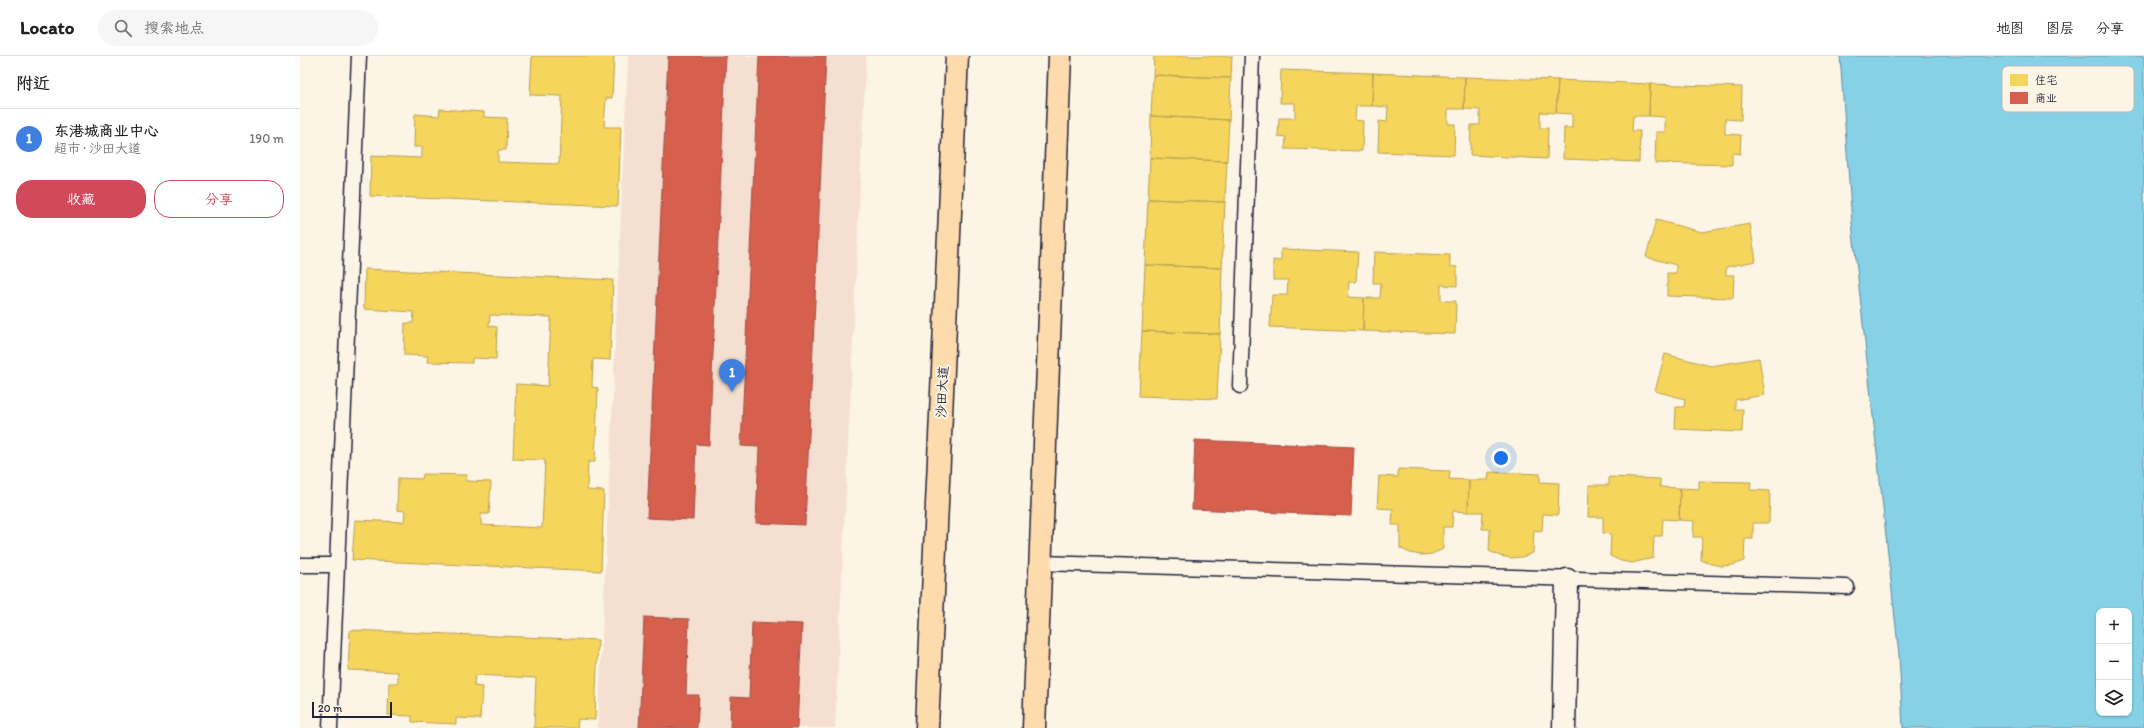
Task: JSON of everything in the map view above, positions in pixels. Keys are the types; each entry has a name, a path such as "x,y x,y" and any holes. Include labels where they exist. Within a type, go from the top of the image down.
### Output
{"main road":[{"name":"沙田大道","path":"927,728 957,56"},
{"path":"1034,728 1060,56"}],"street":[{"path":"1564,728 1567,580"}],"lane":[{"path":"330,728 359,56"},
{"path":"1240,386 1252,56"},
{"path":"1040,563 1847,588"},
{"path":"300,564 336,565"}],"shaded area":[{"path":"628,56 866,56 835,728 598,728"}],"water":[{"path":"1840,56 2144,56 2144,728 1903,728 1899,655 1852,223"}],"building: 住宅":[{"path":"532,56 614,56 612,98 606,98 604,127 621,127 618,206 370,196 371,156 422,158 422,147 414,147 415,114 439,116 440,109 484,112 484,117 507,118 506,150 498,150 498,162 559,164 562,96 530,95"},
{"path":"1154,56 1232,56 1231,78 1153,75"},
{"path":"1281,70 1373,73 1372,106 1356,106 1355,120 1363,121 1362,151 1285,149 1286,137 1278,136 1279,118 1295,118 1295,103 1280,103"},
{"path":"1373,73 1465,77 1464,109 1448,109 1448,124 1455,124 1454,155 1378,152 1379,121 1387,122 1388,107 1372,106"},
{"path":"1153,75 1231,78 1229,120 1151,116"},
{"path":"1465,77 1558,80 1556,113 1540,112 1540,128 1548,128 1547,159 1470,155 1471,125 1480,125 1480,110 1464,109"},
{"path":"1558,80 1650,84 1649,116 1633,116 1632,131 1640,131 1639,162 1563,159 1564,128 1572,128 1572,114 1556,113"},
{"path":"1650,84 1742,87 1741,120 1725,119 1725,134 1741,135 1740,154 1732,153 1732,165 1655,163 1656,132 1665,132 1665,117 1649,116"},
{"path":"1151,116 1229,120 1227,161 1150,158"},
{"path":"1150,158 1227,161 1225,202 1148,199"},
{"path":"1148,199 1225,202 1222,268 1145,265"},
{"path":"1656,220 1702,232 1750,224 1756,261 1726,267 1726,275 1734,275 1733,298 1667,296 1667,273 1676,273 1676,265 1646,257"},
{"path":"1281,249 1358,252 1356,282 1349,282 1348,297 1364,298 1363,331 1270,327 1272,295 1287,295 1288,280 1273,280 1273,260 1281,261"},
{"path":"1374,252 1450,255 1450,266 1457,267 1457,286 1441,285 1441,301 1456,301 1455,334 1363,331 1364,298 1380,298 1381,283 1373,283"},
{"path":"1145,265 1222,268 1220,334 1142,331"},
{"path":"365,269 613,280 610,360 593,359 592,387 598,388 595,462 588,462 587,490 604,491 601,571 352,560 355,520 404,522 405,511 397,510 398,478 422,479 423,474 467,475 466,481 491,482 489,514 481,514 481,525 542,528 545,460 513,459 516,384 548,386 551,317 490,315 489,326 497,327 496,359 472,358 472,363 427,362 428,356 404,355 405,323 413,323 414,312 364,309"},
{"path":"1142,331 1220,334 1217,399 1139,396"},
{"path":"1665,354 1711,366 1759,358 1765,395 1735,400 1735,409 1743,409 1742,432 1675,429 1676,407 1684,407 1685,399 1655,391"},
{"path":"1398,469 1450,471 1449,479 1469,480 1468,512 1453,511 1452,527 1443,527 1443,549 1432,554 1421,555 1410,553 1400,548 1400,525 1392,525 1393,509 1377,508 1379,476 1398,477"},
{"path":"1489,472 1540,474 1540,482 1559,483 1558,515 1543,514 1542,531 1534,530 1533,553 1522,557 1511,558 1500,556 1489,551 1490,529 1482,529 1483,512 1468,512 1469,480 1488,480"},
{"path":"1609,477 1660,479 1660,487 1680,488 1679,520 1663,519 1662,536 1654,536 1653,558 1632,563 1621,561 1610,556 1611,534 1603,533 1603,517 1588,517 1589,485 1609,485"},
{"path":"1699,481 1751,482 1750,490 1770,491 1769,523 1753,523 1753,539 1745,539 1744,561 1733,565 1722,566 1701,560 1702,537 1693,537 1694,521 1679,520 1680,488 1699,489"},
{"path":"350,630 598,640 595,720 578,719 577,728 534,728 536,678 475,675 474,686 482,687 480,719 456,718 456,724 412,722 412,716 388,715 389,683 398,683 398,672 348,670"}],"building: 商业":[{"path":"668,56 726,56 709,445 696,444 693,520 647,518"},
{"path":"759,56 826,56 805,525 756,523 759,447 741,446"},
{"path":"1195,440 1354,447 1351,516 1192,509"},
{"path":"644,617 689,619 686,695 699,695 697,728 639,728"},
{"path":"752,622 802,624 797,728 730,728 731,697 749,698"}],"place":[{"name":"东港城商业中心","path":"732,392"}]}
